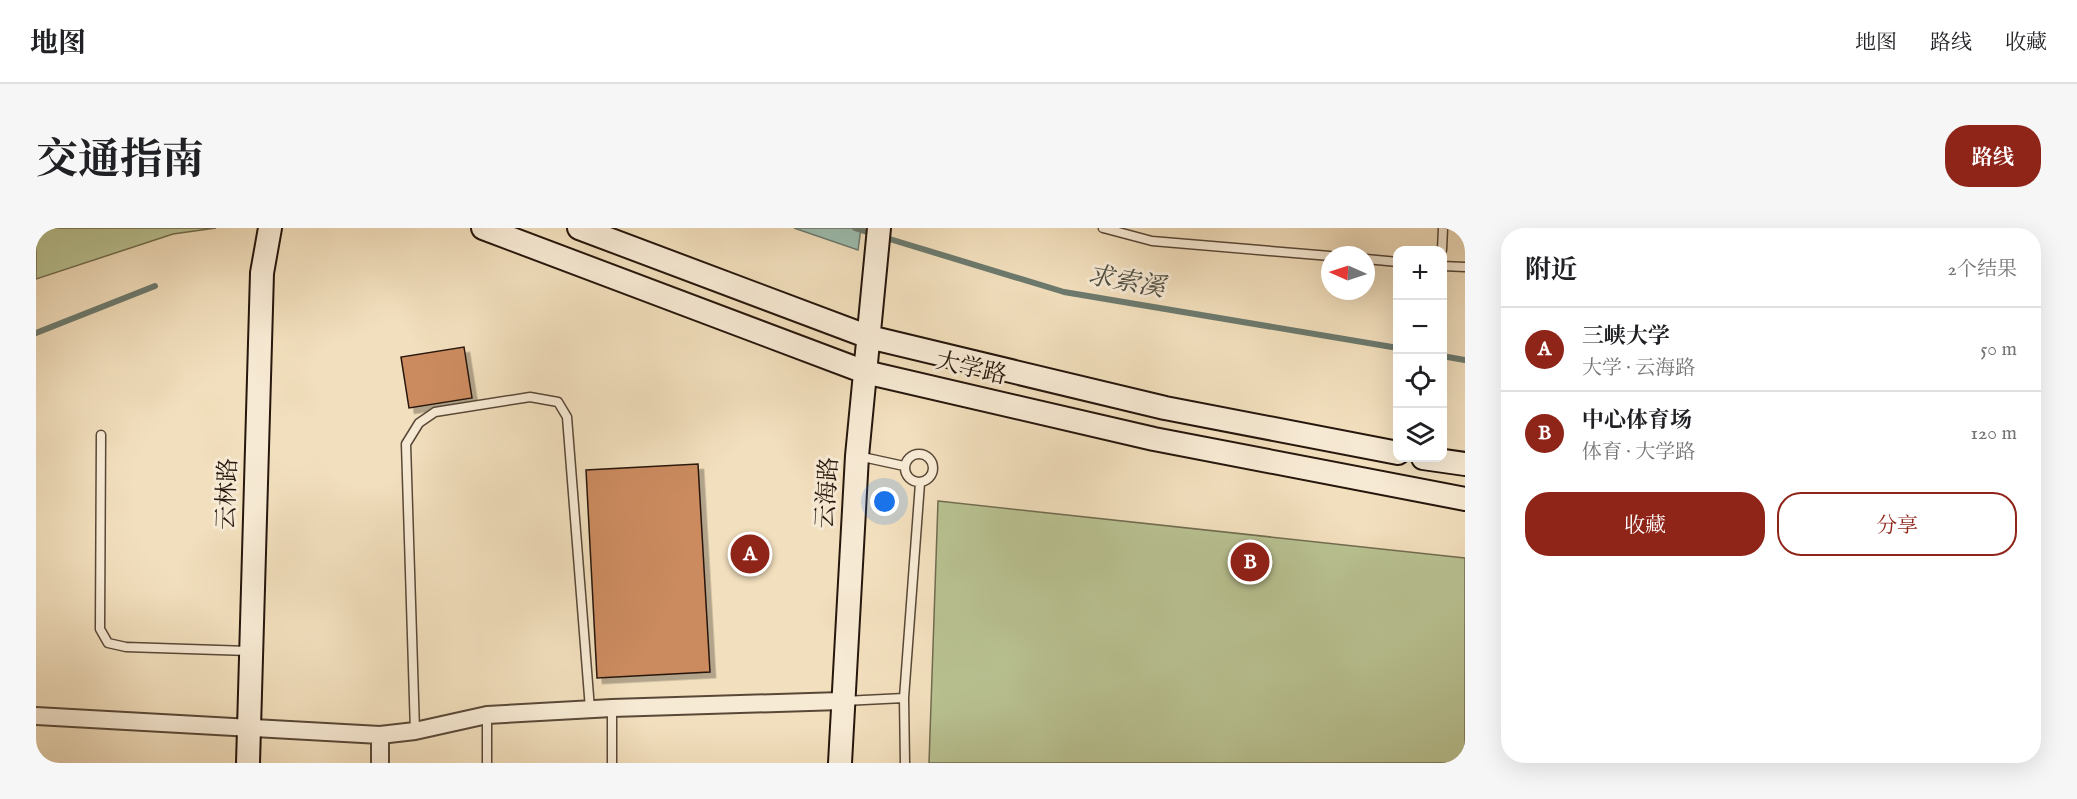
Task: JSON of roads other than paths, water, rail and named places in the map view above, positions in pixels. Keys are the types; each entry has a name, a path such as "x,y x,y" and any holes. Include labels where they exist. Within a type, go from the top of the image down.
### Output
{"main road":[{"name":"云林路","path":"248,763 262,273 270,228"},
{"name":"大学路","path":"483,228 865,372 1154,439 1465,499"},
{"name":"大学路","path":"579,228 869,337 1165,408 1393,452"},
{"name":"云海路","path":"840,763 841,701 857,456 879,228"},
{"path":"1447,461 1465,464"}],"street":[{"path":"36,716 380,735 415,731 488,715 612,708 841,701"},
{"path":"380,735 380,763"}],"lane":[{"path":"1103,228 1152,241 1321,255"},
{"path":"1442,246 1443,228"},
{"path":"1375,260 1393,262"},
{"path":"1447,266 1465,267"},
{"path":"415,731 406,444 419,423 435,412 530,397 558,402 567,417 590,710"},
{"path":"101,435 100,629 108,643 126,647 250,651"},
{"path":"920,453 930,457 934,467 930,478 920,483 912,481 906,475 904,466 909,456 920,453"},
{"path":"857,456 904,466"},
{"path":"905,763 904,698 920,483"},
{"path":"841,701 904,698"},
{"path":"612,708 612,763"},
{"path":"487,763 488,715"}],"waterway":[{"name":"求索溪","path":"855,228 873,234"},
{"name":"求索溪","path":"883,237 1064,292 1393,347"},
{"path":"36,333 155,286"},
{"name":"求索溪","path":"1447,357 1465,360"}],"place":[{"name":"三峡大学","path":"750,554"},
{"name":"中心体育场","path":"1250,562"}]}
